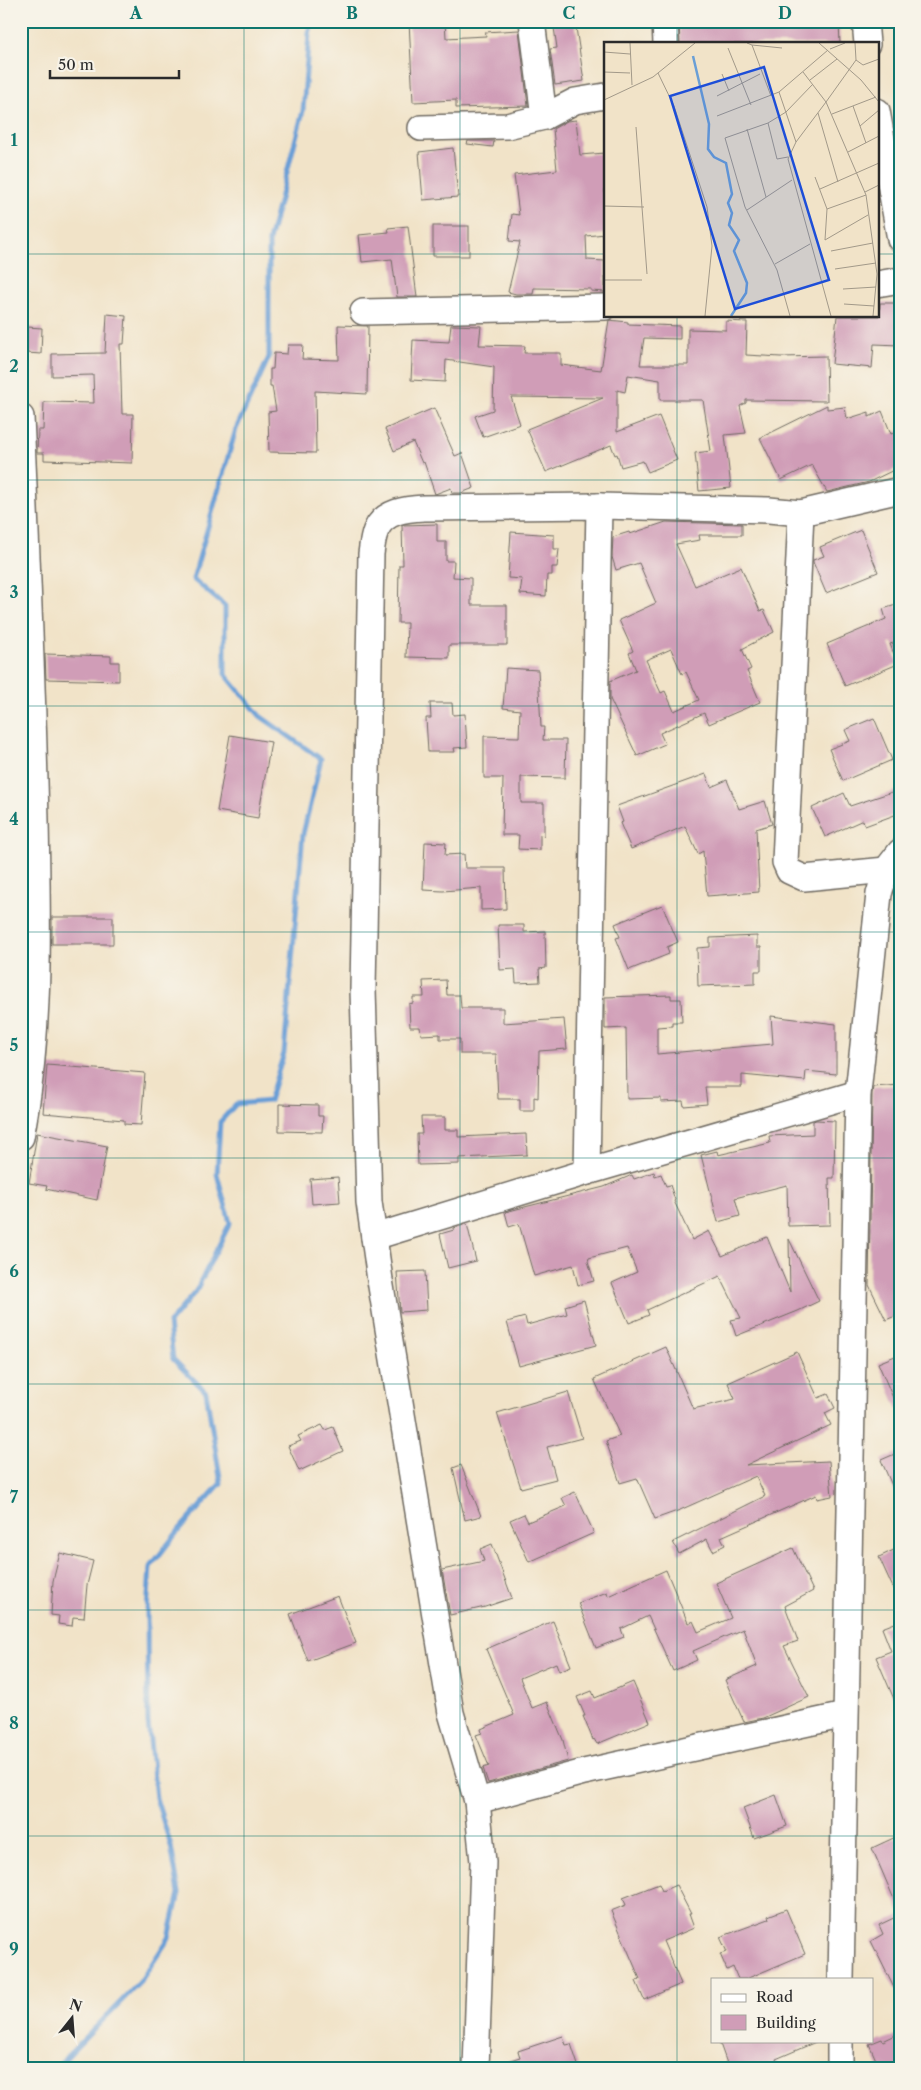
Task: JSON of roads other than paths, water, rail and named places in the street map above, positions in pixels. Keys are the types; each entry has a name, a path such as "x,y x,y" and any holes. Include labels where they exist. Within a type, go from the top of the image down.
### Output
{"street":[{"path":"532,21 544,117"},
{"path":"665,21 666,42"},
{"path":"865,21 866,42"},
{"path":"421,128 507,126 544,117 575,101 604,96"},
{"path":"878,117 900,239"},
{"path":"878,284 900,280"},
{"path":"364,312 604,307"},
{"path":"21,416 33,686 39,958 28,1099 21,1137"},
{"path":"476,2069 483,1862 477,1801 451,1714 424,1558 369,1202 363,989 370,554 376,530 386,517 403,510 424,508 599,506 768,510 801,513 900,490"},
{"path":"587,1172 599,506"},
{"path":"801,513 785,862 789,871 804,878 893,861"},
{"path":"841,1978 858,1093 880,894 893,861"},
{"path":"374,1237 587,1172 858,1093"},
{"path":"477,1801 584,1772 845,1715"},
{"path":"840,2042 840,2069"}],"waterway":[{"path":"55,2069 140,1982 169,1938 179,1893 171,1846 156,1798 148,1722 147,1611 150,1567 179,1530 221,1483 206,1392 173,1359 169,1323 196,1291 230,1223 217,1174 220,1122 236,1104 269,1101 284,1053 303,834 321,759 260,716 225,674 225,606 193,579 236,429 269,357 269,241 303,111 310,21"}]}
